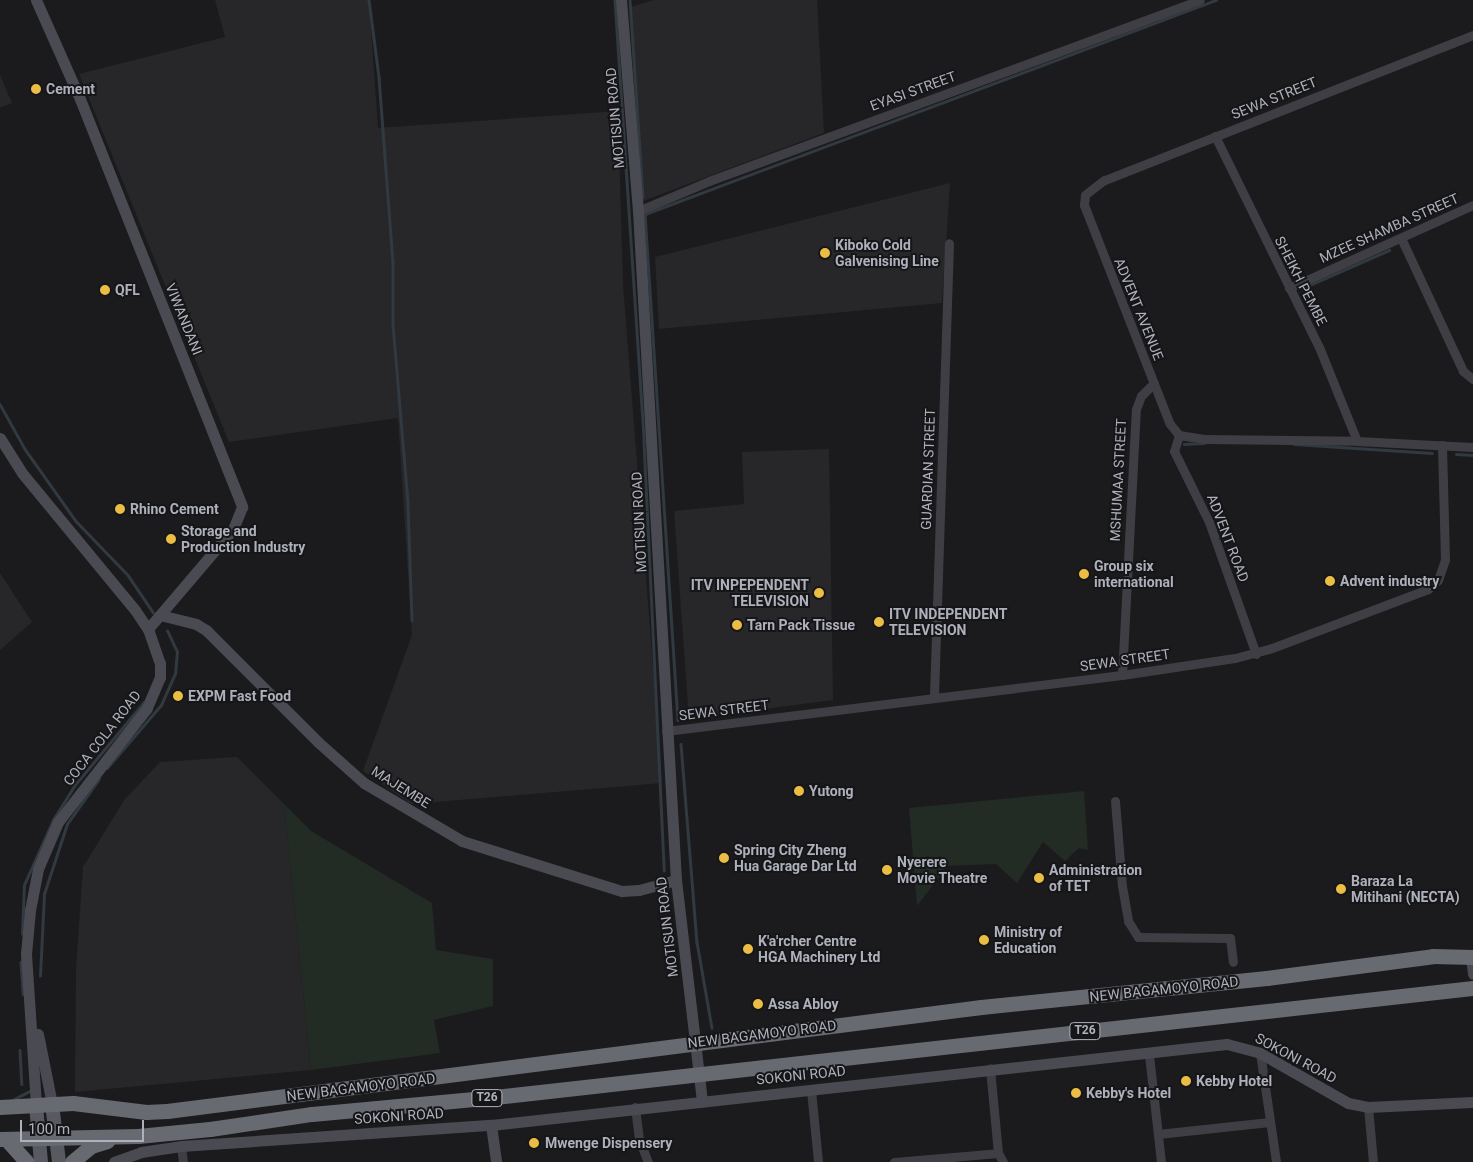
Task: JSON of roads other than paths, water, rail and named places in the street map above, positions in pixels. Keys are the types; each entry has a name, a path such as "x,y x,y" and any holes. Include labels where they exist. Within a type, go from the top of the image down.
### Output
{"highway":[{"name":"NEW BAGAMOYO ROAD","path":"52,1104 167,1111 490,1072 696,1041 981,1007 1268,978 1433,956 1472,957"},
{"name":"NEW BAGAMOYO ROAD","path":"138,1136 276,1119 698,1075 1473,988"},
{"name":"T26","path":"0,1107 52,1104"},
{"name":"T26","path":"3,1139 138,1136"},
{"path":"72,1162 91,1146 138,1136"},
{"path":"3,1139 27,1162"}],"main road":[{"path":"52,1104 59,1162"},
{"path":"36,1105 41,1162"}],"street":[{"name":"VIWANDANI","path":"36,0 80,99 242,507 233,529 148,629"},
{"name":"MOTISUN ROAD","path":"621,0 638,210 666,731 676,880 702,1101"},
{"name":"EYASI STREET","path":"638,210 709,180 1200,0"},
{"name":"SEWA STREET","path":"1088,191 1104,180 1473,35"},
{"name":"SHEIKH PEMBE","path":"1215,136 1319,347 1357,441"},
{"name":"ADVENT AVENUE","path":"1088,191 1084,205 1170,424 1179,435"},
{"name":"MZEE SHAMBA STREET","path":"1289,288 1473,205"},
{"path":"1401,238 1462,370 1473,379"},
{"name":"GUARDIAN STREET","path":"934,696 949,242"},
{"name":"MSHUMAA STREET","path":"1122,675 1136,408 1141,396 1154,383"},
{"path":"1179,435 1204,439 1357,441 1473,447"},
{"name":"ADVENT ROAD","path":"1179,435 1174,451 1209,522 1256,654"},
{"name":"COCA COLA ROAD","path":"0,438 22,473 110,578 148,629 160,663 160,678 155,694 58,822 38,869 30,910 26,954 32,1010 36,1105"},
{"name":"SEWA STREET","path":"666,731 934,696 1122,675 1256,654 1434,585 1444,570 1445,560 1442,445"},
{"name":"MAJEMBE","path":"160,615 196,624 206,630 318,742 364,783 462,841 622,891 639,890 676,880"},
{"path":"1115,801 1122,886 1128,921 1138,937 1230,938 1233,962"},
{"path":"1472,957 1473,974"},
{"name":"COCA COLA ROAD","path":"32,1010 46,1063 52,1104"},
{"name":"SOKONI ROAD","path":"117,1160 181,1146 491,1125 635,1107 811,1090 990,1068 1149,1055 1227,1044 1260,1053 1348,1103 1368,1107 1473,1102"},
{"path":"1260,1053 1276,1162"},
{"path":"1149,1055 1161,1162"},
{"path":"990,1068 998,1153 1003,1162"},
{"path":"811,1090 818,1162"},
{"path":"635,1107 639,1139 648,1162"},
{"path":"1368,1107 1373,1162"},
{"path":"1158,1134 1269,1122"},
{"path":"491,1125 496,1162"},
{"path":"181,1146 183,1162"},
{"path":"894,1162 998,1153"}],"waterway":[{"path":"369,0 379,77 393,263 393,324 408,504 412,620"},
{"path":"615,0 644,441 664,871"},
{"path":"630,0 643,197"},
{"path":"645,214 1216,0"},
{"path":"645,213 678,720"},
{"path":"1303,288 1389,250"},
{"path":"0,404 25,449 76,521 128,575 153,612"},
{"path":"1184,444 1204,443"},
{"path":"1294,444 1432,453"},
{"path":"1456,454 1473,455"},
{"path":"107,768 161,705 175,674 177,652 167,631"},
{"path":"22,934 24,885 53,820 74,786 144,702"},
{"path":"681,744 697,942 712,1028"},
{"path":"40,976 44,894 67,824 99,779"},
{"path":"21,962 23,994"},
{"path":"20,1050 22,1084"},
{"path":"14,1099 30,1091"}],"place":[{"name":"Cement","path":"36,89"},
{"name":"Kiboko Cold Galvenising Line","path":"825,253"},
{"name":"QFL","path":"105,290"},
{"name":"Rhino Cement","path":"120,509"},
{"name":"Storage and Production Industry","path":"171,539"},
{"name":"Group six international","path":"1084,574"},
{"name":"Advent industry","path":"1330,581"},
{"name":"ITV INPEPENDENT TELEVISION","path":"819,593"},
{"name":"ITV INDEPENDENT TELEVISION","path":"879,622"},
{"name":"Tarn Pack Tissue","path":"737,625"},
{"name":"EXPM Fast Food","path":"178,696"},
{"name":"Yutong","path":"799,791"},
{"name":"Spring City Zheng Hua Garage Dar Ltd","path":"724,858"},
{"name":"Nyerere Movie Theatre","path":"887,870"},
{"name":"Administration of TET","path":"1039,878"},
{"name":"Baraza La Mitihani (NECTA)","path":"1341,889"},
{"name":"Ministry of Education","path":"984,940"},
{"name":"K'a'rcher Centre HGA Machinery Ltd","path":"748,949"},
{"name":"Assa Abloy","path":"758,1004"},
{"name":"Kebby Hotel","path":"1186,1081"},
{"name":"Kebby's Hotel","path":"1076,1093"},
{"name":"Mwenge Dispensery","path":"534,1143"}]}
